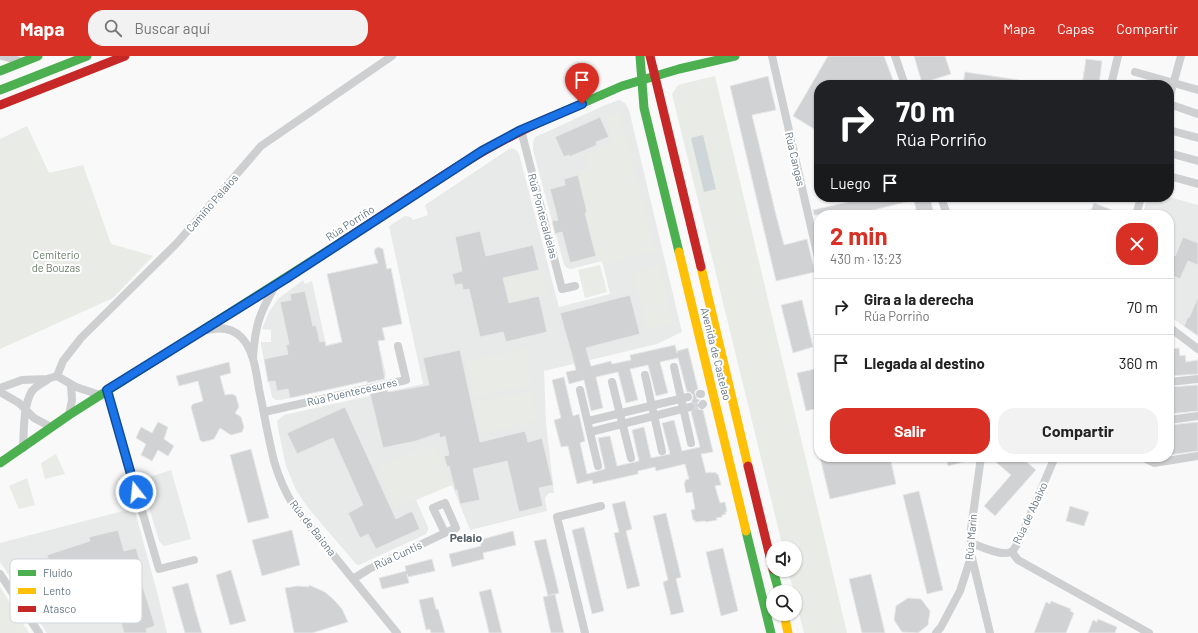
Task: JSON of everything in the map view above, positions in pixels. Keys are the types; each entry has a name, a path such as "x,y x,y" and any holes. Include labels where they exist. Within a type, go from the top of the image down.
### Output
{"main road":[{"path":"0,71 38,56"},
{"path":"0,90 87,56"},
{"path":"0,105 125,56"},
{"name":"Avenida de Castelao","path":"640,56 644,108 771,633"},
{"name":"Avenida de Castelao","path":"650,56 766,541"},
{"name":"Rúa Porriño","path":"69,415 482,151 521,130 622,86 679,69 735,56"},
{"path":"700,394 712,390"},
{"path":"703,404 715,402"},
{"path":"0,463 69,415"},
{"path":"785,621 788,633"}],"street":[{"path":"2,56 22,62"},
{"name":"Camiño Pelaios","path":"57,376 63,361 81,338 177,243 261,146 392,56"},
{"name":"Rúa Cangas","path":"772,56 814,240"},
{"path":"896,56 903,80"},
{"path":"1112,80 1118,56"},
{"path":"1181,56 1174,83 1198,90"},
{"path":"1135,72 1163,80"},
{"path":"1174,106 1198,114"},
{"name":"Rúa Pontecaldelas","path":"521,130 562,289 575,286"},
{"path":"1174,131 1198,138"},
{"path":"1174,154 1198,161"},
{"path":"1174,177 1198,184"},
{"name":"Rúa de Baiona","path":"253,359 254,339 257,324 261,312 276,284"},
{"name":"Rúa de Baiona","path":"200,332 213,328 231,330 245,341 253,359 274,461 282,486 295,508 398,633"},
{"path":"1174,331 1198,348"},
{"name":"Rúa Puentecesures","path":"264,412 406,380 398,346"},
{"path":"674,367 687,408 691,443"},
{"path":"645,375 662,451"},
{"path":"0,388 22,380 47,379 57,376 71,385 104,393 159,569 194,560"},
{"path":"23,448 28,398 32,390 47,379"},
{"path":"1174,381 1198,379"},
{"path":"612,382 630,458"},
{"path":"69,415 72,400 71,385"},
{"path":"580,390 598,466"},
{"path":"0,392 18,403 34,418 51,427"},
{"path":"588,421 684,398"},
{"path":"590,432 687,408"},
{"path":"1174,419 1198,416"},
{"path":"1174,460 1198,456"},
{"name":"Rúa Marín","path":"936,633 941,627 960,591 972,557 971,529 980,462"},
{"name":"Rúa de Abaixo","path":"972,543 1000,553 1007,554 1012,552 1018,543 1053,462"},
{"path":"585,633 557,517 601,506"},
{"name":"Rúa Cuntis","path":"353,579 369,569 445,533"},
{"path":"1012,552 1018,560 1148,633"},
{"path":"972,557 990,633"},
{"path":"0,574 10,590"},
{"path":"32,623 38,633"}],"shaded area":[{"path":"619,100 625,103 629,110 682,332 657,344 544,371 546,423 554,493 549,493 545,498 547,511 470,530 452,485 436,489 416,500 428,527 426,534 359,565 356,564 309,509 296,490 286,466 277,421 284,415 423,384 389,226 405,216 411,217 413,220 428,215 425,205 509,149 512,148 516,150 519,154 559,307 610,294 602,261 571,269 564,265 533,150 533,142 535,137"},
{"path":"703,135 716,189 704,192 691,138"},
{"path":"1174,198 1198,205 1198,336 1174,319 1174,210 1144,210 1146,202 1174,202"},
{"path":"303,280 305,284 312,281 326,345 374,335 373,332 383,329 385,340 378,341 386,374 385,377 281,400 276,400 272,397 261,346 261,342 271,342 271,330 262,329 269,312 278,299"},
{"path":"171,470 191,539 164,546 159,541 141,480"},
{"path":"134,508 167,633 47,633 40,623 142,623 142,559 10,559 10,577 0,562 0,543"}],"green space":[{"path":"715,76 847,633 804,633 801,621 802,585 792,585 790,577 802,577 802,541 781,541 672,94 678,85"},
{"path":"620,112 655,251 603,265 602,261 598,262 585,213 587,212 577,172 590,169 586,153 612,142 605,116"},
{"name":"Cemiterio de Bouzas","path":"27,126 49,173 83,165 111,244 153,256 113,298 0,349 0,139"},
{"path":"600,265 607,292 585,298 578,270"},
{"path":"660,266 674,323 647,330 633,273"},
{"path":"542,270 548,294 509,303 503,278"},
{"path":"526,348 529,364 527,365 531,385 473,397 465,362"},
{"path":"531,391 537,421 481,434 474,403"},
{"path":"435,443 452,485 394,509 377,468"},
{"path":"56,454 65,474 45,479 41,463"},
{"path":"27,478 35,505 19,509 9,486"},
{"path":"0,587 10,603 10,623 23,623 29,633 0,633"}],"building":[{"path":"828,56 884,56 893,80 814,80"},
{"path":"914,56 945,56 951,74 932,80 921,80"},
{"path":"1086,59 1102,61 1100,80 1083,80"},
{"path":"965,72 1019,80 964,80"},
{"path":"768,76 776,110 752,115 784,245 807,239 814,272 776,281 730,86"},
{"path":"814,80 814,129 793,116"},
{"path":"600,117 609,137 596,142 597,145 569,157 569,155 564,157 555,137"},
{"path":"578,175 587,212 585,213 596,256 570,263 562,232 555,234 552,221 558,220 550,189 565,185 564,179"},
{"path":"848,202 906,202 873,210 814,210 814,215 813,210"},
{"path":"914,202 931,202 933,210 916,210"},
{"path":"1094,203 1111,210 1091,210"},
{"path":"480,231 486,256 533,245 539,270 503,278 509,303 539,296 547,332 506,342 503,332 480,337 469,289 463,290 462,284 455,285 452,274 462,271 455,237"},
{"path":"1183,237 1198,243 1198,265 1188,261 1180,279 1174,276 1175,256"},
{"path":"378,247 383,249 387,269 391,268 402,324 382,328 385,340 378,341 385,379 367,383 367,381 290,398 288,389 277,391 275,381 268,382 264,359 288,354 286,345 289,344 280,302 291,300 290,294 305,291 313,326 316,325 320,342 325,341 326,346 342,342 327,274 378,263 374,252"},
{"path":"630,295 640,334 586,348 591,366 611,361 612,364 631,360 630,355 675,345 677,353 677,351 688,348 698,389 695,391 695,394 697,399 700,400 697,403 697,406 698,409 703,410 713,452 701,454 706,473 716,472 716,474 718,474 721,485 715,486 720,503 725,502 727,512 725,512 726,514 722,515 722,517 716,518 717,520 695,522 695,520 693,520 691,510 695,509 692,492 686,493 684,482 686,482 685,480 689,479 685,464 656,471 655,467 638,471 638,474 593,484 592,480 577,484 568,446 561,447 554,420 561,418 552,380 564,377 573,416 579,414 585,441 580,443 587,474 605,469 598,438 610,436 617,466 639,461 632,430 644,427 651,458 670,454 662,423 674,420 682,451 700,447 691,412 695,408 694,403 691,402 693,395 690,392 687,392 678,358 660,362 668,393 656,396 648,365 630,369 638,400 626,403 618,372 596,377 603,408 591,411 584,380 569,384 566,372 576,370 560,313"},
{"path":"1198,297 1198,336 1184,326"},
{"path":"802,300 813,347 793,353 781,305"},
{"path":"1174,348 1179,348 1180,356 1185,355 1186,362 1198,360 1198,374 1174,376"},
{"path":"460,350 480,442 525,431 528,442 542,438 553,485 539,488 543,506 519,512 507,461 473,469 480,500 460,504 449,466 447,467 444,456 449,455 445,436 440,438 439,433 416,441 383,448 370,394 387,390 388,392 429,385 423,358"},
{"path":"229,362 231,373 220,376 225,395 232,394 236,396 239,407 235,413 241,417 244,427 242,432 231,435 220,428 214,439 203,442 200,440 191,407 193,404 203,401 198,381 179,386 176,376"},
{"path":"814,369 814,409 806,411 797,373"},
{"path":"1198,385 1198,411 1174,413 1174,387"},
{"path":"345,407 396,519 412,511 420,529 376,549 368,534 360,538 348,513 363,505 333,438 297,454 287,433"},
{"path":"158,422 168,427 164,439 174,446 168,456 158,450 152,461 141,455 146,444 136,438 141,427 152,433"},
{"path":"1198,422 1198,451 1174,454 1174,424"},
{"path":"251,449 269,518 248,523 230,455"},
{"path":"821,462 891,462 896,484 830,499"},
{"path":"947,462 963,462 948,466"},
{"path":"996,462 1027,462 1036,470 995,516 984,506 1011,475"},
{"path":"919,491 943,590 927,594 903,495"},
{"path":"625,501 632,529 626,531 640,586 627,589 614,533 619,532 612,504"},
{"path":"1070,506 1089,512 1084,526 1066,521"},
{"path":"666,513 681,577 676,579 684,612 671,615 663,582 668,580 653,516"},
{"path":"584,527 604,611 592,614 572,530"},
{"path":"118,530 124,551 136,548 139,559 48,559 47,555 90,541 89,537"},
{"path":"292,530 300,565 262,576 252,540"},
{"path":"513,531 516,545 483,553 484,559 452,567 449,554 481,546 479,540"},
{"path":"546,539 559,593 548,596 534,541"},
{"path":"723,548 738,611 721,616 706,552"},
{"path":"432,559 435,571 408,577 407,574 409,583 382,589 379,578 406,571 405,566"},
{"path":"231,570 246,621 230,625 216,575"},
{"path":"871,574 885,633 862,633 849,579"},
{"path":"188,583 202,633 185,633 172,587"},
{"path":"142,584 155,626 146,629 147,633 124,633 121,623 142,623"},
{"path":"309,585 325,592 335,601 342,609 348,622 312,633 294,633 285,588 298,586 309,587"},
{"path":"491,589 502,633 489,633 479,592"},
{"path":"555,594 564,633 551,633 550,629 543,597"},
{"path":"433,597 445,633 431,633 430,629 426,630 419,600"},
{"path":"908,598 921,599 930,611 928,625 918,633 902,632 894,620 896,606"},
{"path":"1051,601 1071,609 1070,611 1074,613 1066,633 1034,633 1046,602 1050,604"},
{"path":"1098,619 1117,627 1115,633 1088,633 1093,620 1097,622"}],"tunnel":[{"path":"690,407 702,405"}],"traffic: fast":[{"path":"0,71 38,56"},
{"path":"0,90 87,56"},
{"path":"640,56 644,108 679,252"},
{"path":"551,117 622,86 679,69 735,56"},
{"path":"0,463 69,415 340,243"},
{"path":"746,531 771,633"},
{"path":"775,577 777,585"}],"traffic: slow":[{"path":"679,252 746,531"},
{"path":"701,267 748,466"},
{"path":"785,621 788,633"}],"traffic: jam":[{"path":"0,105 125,56"},
{"path":"650,56 701,267"},
{"path":"340,243 417,192 469,160 496,144 551,117"},
{"path":"748,466 766,541"}],"district":[{"name":"Pelaio","path":"466,538"}],"route":[{"path":"136,492 107,390 287,278 482,151 521,130 582,104"}]}
